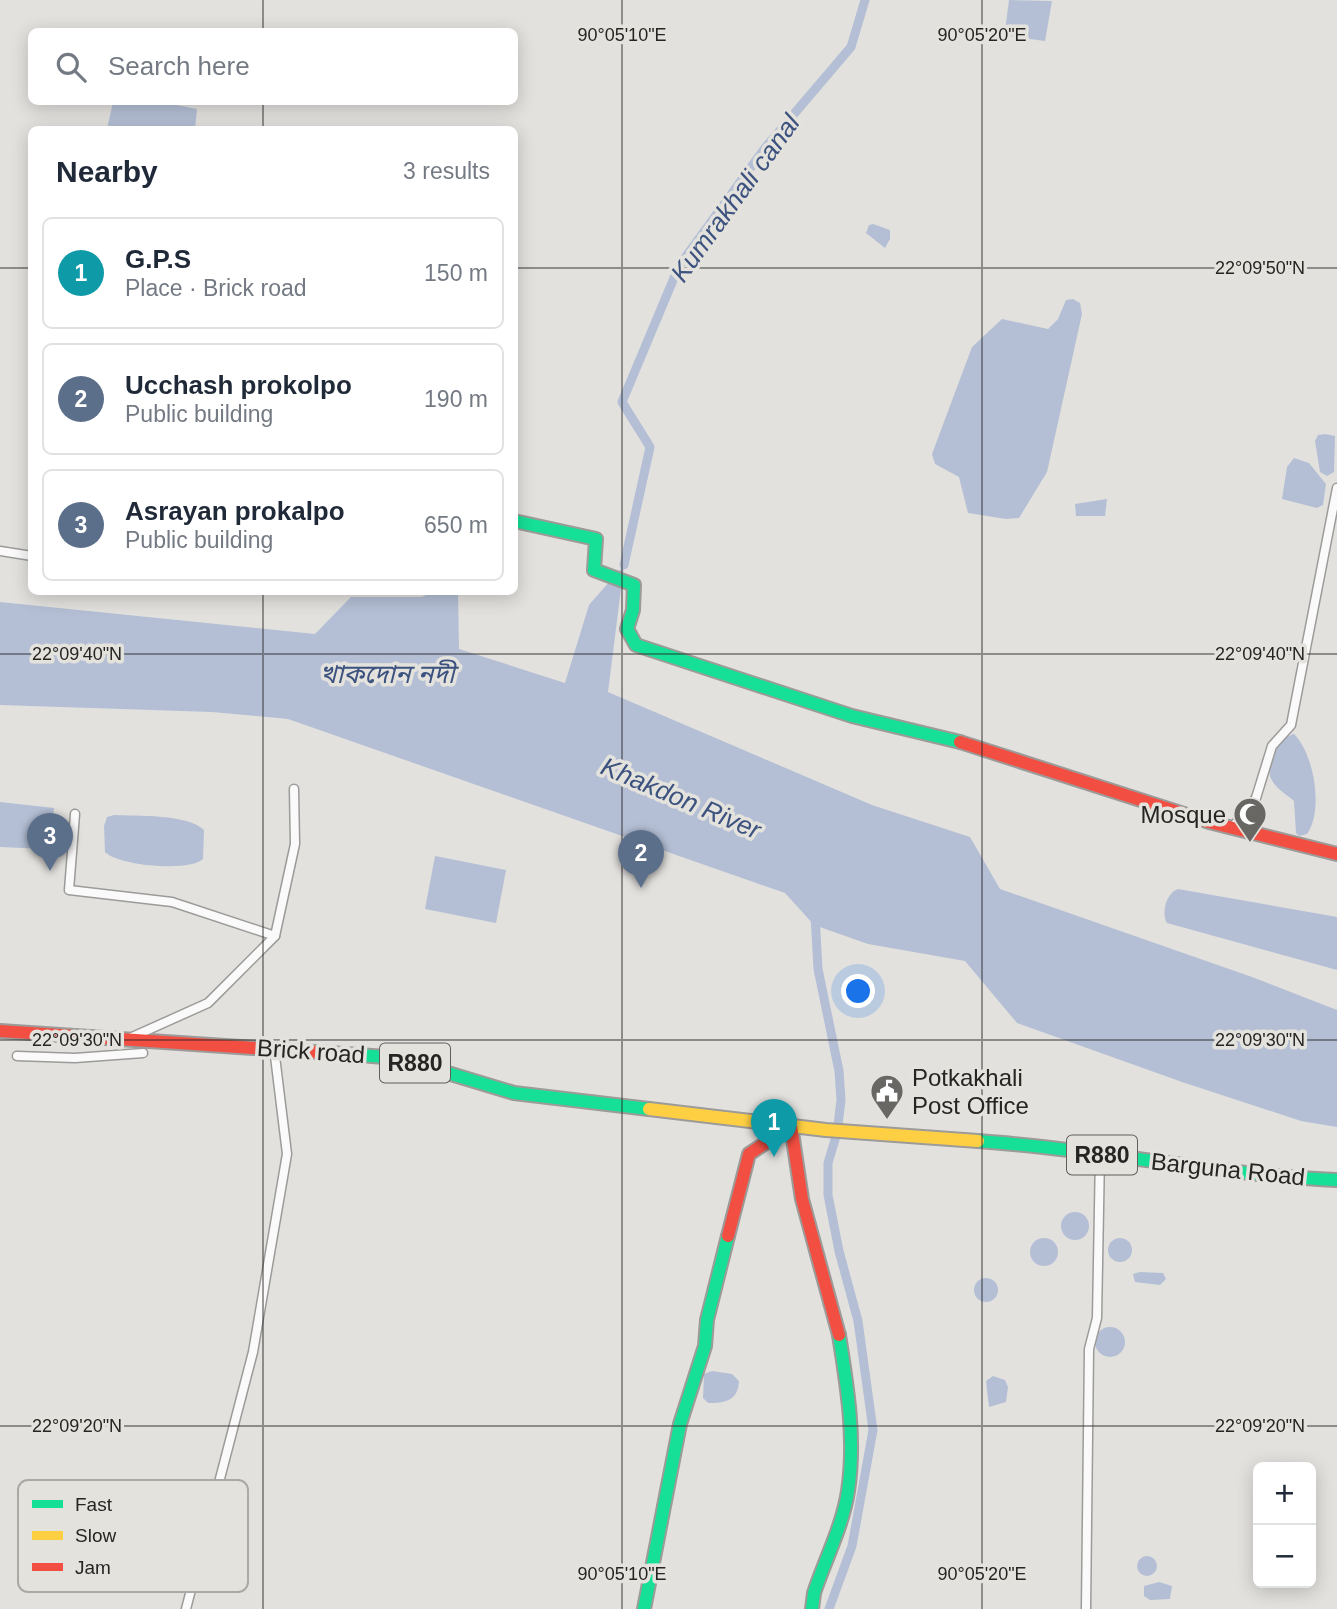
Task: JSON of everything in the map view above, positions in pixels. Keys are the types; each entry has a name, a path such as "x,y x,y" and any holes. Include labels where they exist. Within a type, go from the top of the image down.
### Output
{"street":[{"path":"1232,828 1256,798 1272,746 1291,725 1337,488"},
{"path":"518,522 596,539 594,570 634,585 633,610 627,629 636,645 659,655 852,716 953,740 1232,828 1337,854"},
{"path":"0,551 28,555"},
{"path":"131,1038 208,1003 275,936 295,844 294,789"},
{"path":"75,814 69,890 172,902 275,936"},
{"name":"Brick road","path":"0,1031 398,1058 514,1093 826,1130"},
{"path":"116,1037 116,1055"},
{"path":"219,1480 236,1426 253,1352 287,1154 274,1048"},
{"path":"17,1056 75,1058 143,1053"},
{"path":"644,1609 680,1424 705,1346 708,1320 749,1154 791,1126 802,1199 839,1335 848,1393 851,1444 848,1492 812,1609"},
{"name":"Barguna Road","path":"826,1130 1024,1144 1264,1177 1337,1180"},
{"path":"1086,1609 1089,1349 1097,1318 1100,1154"}],"water":[{"path":"1009,0 1052,1 1045,41 1007,36 1005,31"},
{"path":"112,105 176,105 197,109 195,126 108,126"},
{"path":"869,225 890,230 890,239 885,248 866,233"},
{"path":"1073,299 1080,303 1082,314 1047,472 1019,518 1006,519 968,513 959,477 935,464 932,454 972,347 1002,319 1048,329 1058,319 1066,300"},
{"path":"1318,435 1335,436 1334,472 1327,476 1320,472 1315,441"},
{"path":"1294,458 1309,463 1326,484 1323,505 1317,508 1282,499 1287,467"},
{"path":"1107,499 1105,516 1076,516 1075,504"},
{"name":"খাকদোন নদী","path":"624,565 608,692 872,805 970,837 1000,889 1252,977 1337,1010 1337,1127 1301,1121 1017,1023 965,961 868,944 814,925 785,893 288,719 212,712 0,705 0,602 315,634 351,597 458,595 459,649 565,683 589,605"},
{"path":"1294,734 1307,755 1316,797 1312,824 1307,834 1299,836 1296,833 1294,801 1274,784 1270,776 1273,757 1279,745"},
{"path":"0,802 54,808 50,845 45,849 0,847"},
{"path":"114,815 175,818 196,825 204,830 203,859 184,865 154,866 112,857 105,852 104,826 107,817"},
{"path":"435,856 506,870 496,923 425,909"},
{"path":"1178,889 1337,917 1337,970 1167,923 1164,914 1166,904 1170,895"},
{"path":"1075,1212 1085,1216 1089,1226 1085,1236 1075,1240 1065,1236 1061,1226 1065,1216"},
{"path":"1044,1238 1054,1242 1058,1252 1054,1262 1044,1266 1034,1262 1030,1252 1034,1242"},
{"path":"1120,1238 1131,1245 1132,1250 1125,1261 1120,1262 1109,1255 1108,1250 1115,1239"},
{"path":"1163,1273 1166,1279 1160,1285 1135,1282 1133,1274"},
{"path":"986,1278 995,1281 998,1290 995,1299 986,1302 977,1299 974,1290 977,1281"},
{"path":"1110,1327 1120,1332 1125,1342 1120,1352 1110,1357 1100,1352 1095,1342 1100,1332"},
{"path":"712,1371 732,1374 739,1381 736,1393 730,1400 708,1403 703,1398 704,1374"},
{"path":"993,1376 1005,1380 1008,1387 1006,1402 989,1407 986,1381"},
{"path":"1147,1556 1154,1559 1157,1566 1154,1573 1147,1576 1140,1573 1137,1566 1140,1559"},
{"path":"1159,1582 1172,1586 1170,1599 1150,1600 1144,1596 1144,1586"}],"waterway":[{"name":"Kumrakhali canal","path":"624,565 650,447 622,402 679,266 765,148 851,47 865,0"},
{"path":"815,915 818,969 839,1071 841,1100 837,1133 828,1163 828,1195 839,1251 858,1321 873,1430 852,1546 829,1609"}],"traffic: fast":[{"path":"518,522 596,539 594,570 634,585 633,610 627,629 636,645 852,716 960,742"},
{"path":"359,1055 398,1058 514,1093 649,1109"},
{"path":"978,1141 1247,1173 1337,1180"},
{"path":"644,1609 680,1424 705,1346 707,1320 728,1236"},
{"path":"812,1609 814,1593 842,1517 850,1471 850,1412 839,1335"}],"traffic: slow":[{"path":"649,1109 826,1130 978,1141"}],"traffic: jam":[{"path":"960,742 1209,822 1337,854"},
{"path":"0,1031 359,1055"},
{"path":"728,1236 749,1154 791,1126 802,1199 839,1335"}],"place":[{"name":"Mosque","path":"1250,844"},
{"name":"Asrayan prokalpo","path":"50,871"},
{"name":"Ucchash prokolpo","path":"641,888"},
{"name":"Potkakhali Post Office","path":"887,1121"},
{"name":"G.P.S","path":"774,1157"}],"water label":[{"name":"Khakdon River","path":"681,798"}]}
